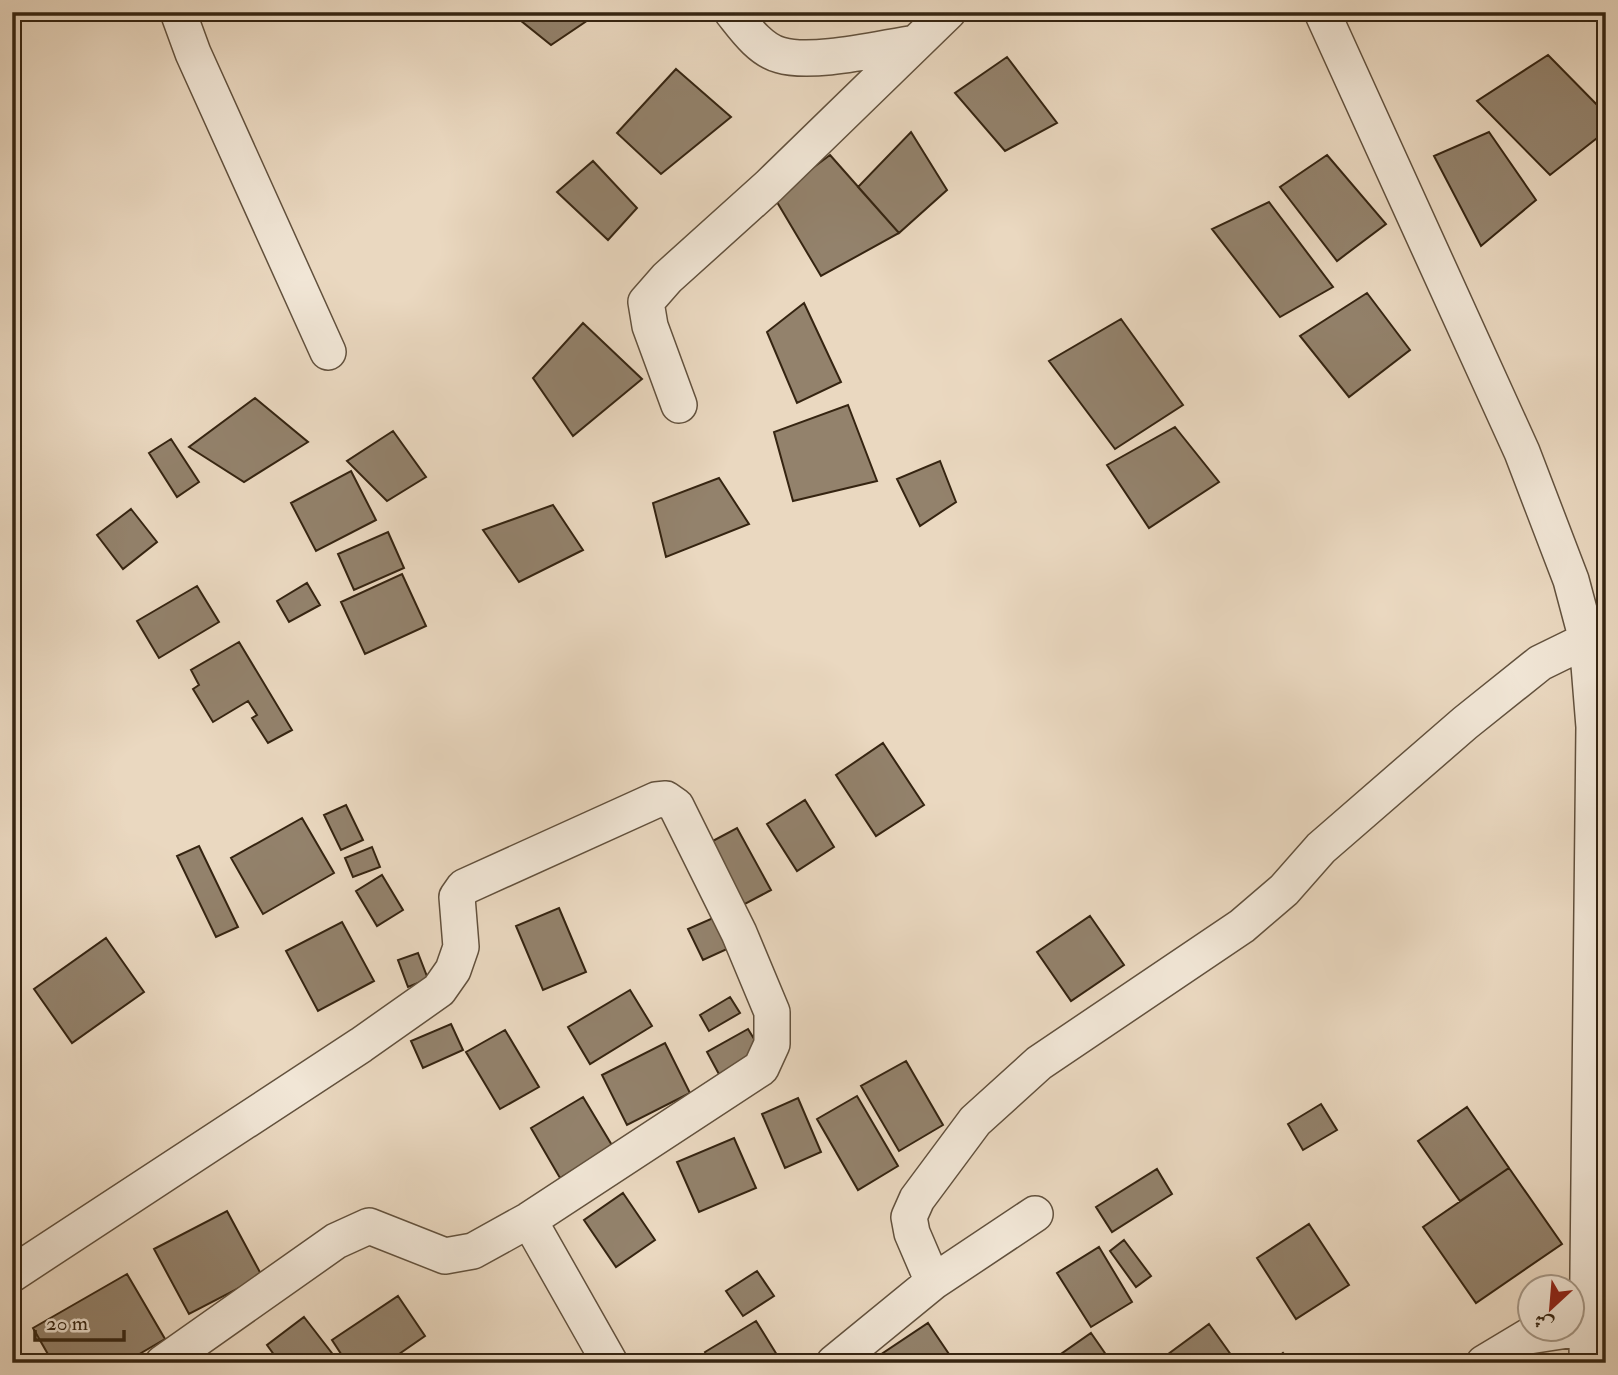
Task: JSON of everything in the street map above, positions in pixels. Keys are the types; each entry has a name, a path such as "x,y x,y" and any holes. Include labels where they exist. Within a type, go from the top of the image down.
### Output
{"street":[{"path":"178,12 193,53 328,352"},
{"path":"732,12 752,37 780,55 825,57 916,43"},
{"path":"679,405 650,326 646,302 667,278 769,186 948,12"},
{"path":"1322,12 1522,452 1571,580 1587,640 1594,727 1596,1286 1587,1327 1587,1363"},
{"path":"933,1282 912,1233 909,1217 917,1199 975,1121 1039,1063 1242,926 1284,890 1321,848 1465,723 1540,663 1587,640"},
{"path":"12,1274 339,1060 439,990 453,970 461,947 457,897 464,887 656,800 666,799 676,806 739,933 772,1012 772,1044 761,1068 530,1220 473,1251 445,1256 369,1226 336,1241 163,1363"},
{"path":"834,1363 933,1282 1035,1214"},
{"path":"530,1220 610,1363"},
{"path":"1484,1363 1529,1336 1587,1327"}],"building":[{"path":"510,12 600,12 551,45"},
{"path":"1548,55 1606,114 1606,131 1550,175 1477,101"},
{"path":"1007,57 1057,123 1005,151 955,93"},
{"path":"676,69 731,117 661,174 617,133"},
{"path":"911,132 947,190 899,233 858,187"},
{"path":"1489,132 1536,200 1481,246 1434,156"},
{"path":"830,155 899,233 821,276 774,197"},
{"path":"1327,155 1386,224 1337,261 1280,187"},
{"path":"593,161 637,208 608,240 557,192"},
{"path":"1269,202 1333,287 1280,317 1212,229"},
{"path":"1367,293 1410,350 1349,397 1300,336"},
{"path":"804,303 841,382 797,403 767,332"},
{"path":"1121,319 1183,405 1115,449 1049,361"},
{"path":"583,323 642,379 573,436 533,378"},
{"path":"255,398 308,442 244,482 189,447"},
{"path":"848,405 877,481 793,501 774,432"},
{"path":"1175,427 1219,482 1149,528 1107,465"},
{"path":"393,431 426,477 387,501 347,461"},
{"path":"171,439 199,482 177,497 149,453"},
{"path":"940,461 956,502 920,526 897,479"},
{"path":"351,471 376,520 316,551 291,503"},
{"path":"719,478 749,524 666,557 653,503"},
{"path":"553,505 583,550 519,582 483,530"},
{"path":"131,509 157,542 123,569 97,535"},
{"path":"388,532 404,568 354,590 338,554"},
{"path":"402,574 426,626 365,654 341,602"},
{"path":"307,583 320,605 289,622 277,601"},
{"path":"197,586 219,622 159,658 137,621"},
{"path":"239,642 292,730 268,743 252,718 257,715 248,701 213,722 193,689 199,685 191,670"},
{"path":"883,743 924,805 876,836 836,775"},
{"path":"805,800 834,847 797,871 767,824"},
{"path":"346,805 363,840 341,850 324,815"},
{"path":"302,818 334,873 263,914 231,858"},
{"path":"737,828 771,890 743,905 709,843"},
{"path":"199,846 238,927 216,937 177,856"},
{"path":"372,847 380,867 353,877 345,858"},
{"path":"382,875 403,910 377,926 356,891"},
{"path":"559,908 586,972 543,990 516,926"},
{"path":"1090,916 1124,965 1071,1001 1037,952"},
{"path":"713,918 727,949 703,960 688,929"},
{"path":"342,922 374,981 318,1011 286,951"},
{"path":"106,938 144,992 72,1043 34,989"},
{"path":"418,953 428,979 408,987 398,960"},
{"path":"630,990 652,1026 590,1064 568,1027"},
{"path":"730,997 740,1013 709,1031 700,1015"},
{"path":"451,1024 463,1050 423,1068 411,1041"},
{"path":"748,1029 762,1052 720,1076 707,1052"},
{"path":"505,1030 539,1087 500,1109 466,1052"},
{"path":"665,1043 690,1093 627,1125 602,1075"},
{"path":"906,1061 943,1125 899,1151 861,1086"},
{"path":"857,1096 898,1166 858,1190 817,1119"},
{"path":"583,1097 613,1147 560,1178 531,1128"},
{"path":"798,1098 821,1152 785,1168 762,1114"},
{"path":"1321,1104 1337,1130 1303,1150 1288,1124"},
{"path":"1467,1107 1509,1168 1460,1201 1418,1141"},
{"path":"734,1138 756,1188 699,1212 677,1162"},
{"path":"1509,1168 1562,1244 1476,1303 1423,1227"},
{"path":"1157,1169 1172,1194 1112,1232 1096,1207"},
{"path":"623,1193 655,1240 616,1267 584,1220"},
{"path":"227,1211 262,1276 189,1314 154,1249"},
{"path":"1309,1224 1349,1285 1296,1319 1257,1258"},
{"path":"1124,1240 1151,1276 1136,1287 1110,1251"},
{"path":"1099,1247 1132,1302 1091,1327 1057,1273"},
{"path":"757,1271 774,1296 743,1316 726,1291"},
{"path":"127,1274 165,1339 124,1363 53,1363 33,1328"},
{"path":"398,1296 425,1336 386,1363 347,1363 332,1340"},
{"path":"304,1317 338,1361 280,1363 267,1345"},
{"path":"756,1321 782,1363 711,1363 705,1352"},
{"path":"928,1323 955,1363 868,1363"},
{"path":"1209,1324 1234,1359 1229,1363 1156,1363"},
{"path":"1091,1333 1109,1359 1103,1363 1048,1363"},
{"path":"1283,1353 1292,1363 1271,1363"}]}
